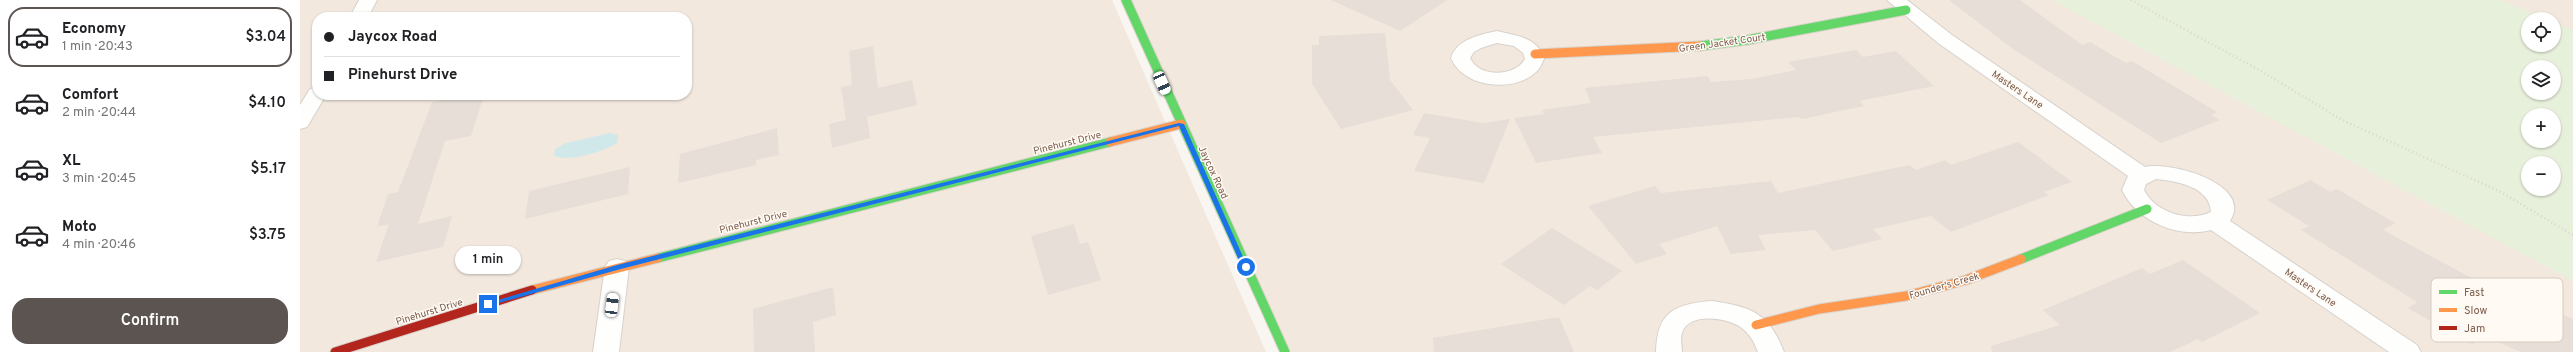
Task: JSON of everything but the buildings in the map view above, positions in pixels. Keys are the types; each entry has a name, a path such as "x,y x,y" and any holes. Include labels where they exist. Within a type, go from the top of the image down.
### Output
{"street":[{"path":"362,12 368,0"},
{"name":"Jaycox Road","path":"1126,0 1285,352"},
{"name":"Green Jacket Court","path":"1535,54 1687,48 1747,40 1901,5"},
{"name":"Masters Lane","path":"1901,5 1945,39 2142,175"},
{"path":"300,123 313,100"},
{"name":"Pinehurst Drive","path":"335,352 524,292 1181,124"},
{"path":"2168,172 2198,182 2211,190 2220,199 2224,208 2222,216 2215,222 2204,225 2190,225 2174,222 2147,209 2138,201 2132,185 2135,179 2142,175 2168,172"},
{"name":"Founder's Creek","path":"1756,325 1819,309 1906,296 1966,280 2147,209"},
{"name":"Masters Lane","path":"2215,222 2408,352"},
{"path":"606,352 617,267"},
{"path":"1669,352 1666,342 1669,329 1677,319 1693,312 1707,309 1724,310 1741,316 1756,325 1766,337 1771,352"}],"path":[{"path":"2132,0 2170,23 2261,71 2344,121 2499,191 2573,236"}],"shaded area":[{"path":"300,0 1112,0 1266,352 300,352"},
{"path":"1126,0 2573,0 2573,352 1285,352"}],"green space":[{"path":"2052,0 2501,0 2529,12 2521,12 2521,52 2561,52 2561,25 2573,30 2573,281"}],"water":[{"path":"610,133 618,135 617,143 603,150 569,158 554,156 555,149 566,143"}],"traffic: fast":[{"path":"1126,0 1285,352"},
{"path":"1700,46 1747,40 1906,10"},
{"path":"658,258 1110,142"},
{"path":"2021,259 2147,209"}],"traffic: slow":[{"path":"1535,54 1700,46"},
{"path":"1110,142 1181,124"},
{"path":"532,290 658,258"},
{"path":"1756,325 1819,309 1906,296 1966,280 2021,259"}],"traffic: jam":[{"path":"335,352 532,290"}],"route":[{"path":"488,304 524,292 617,267 1181,124 1246,267"}]}
